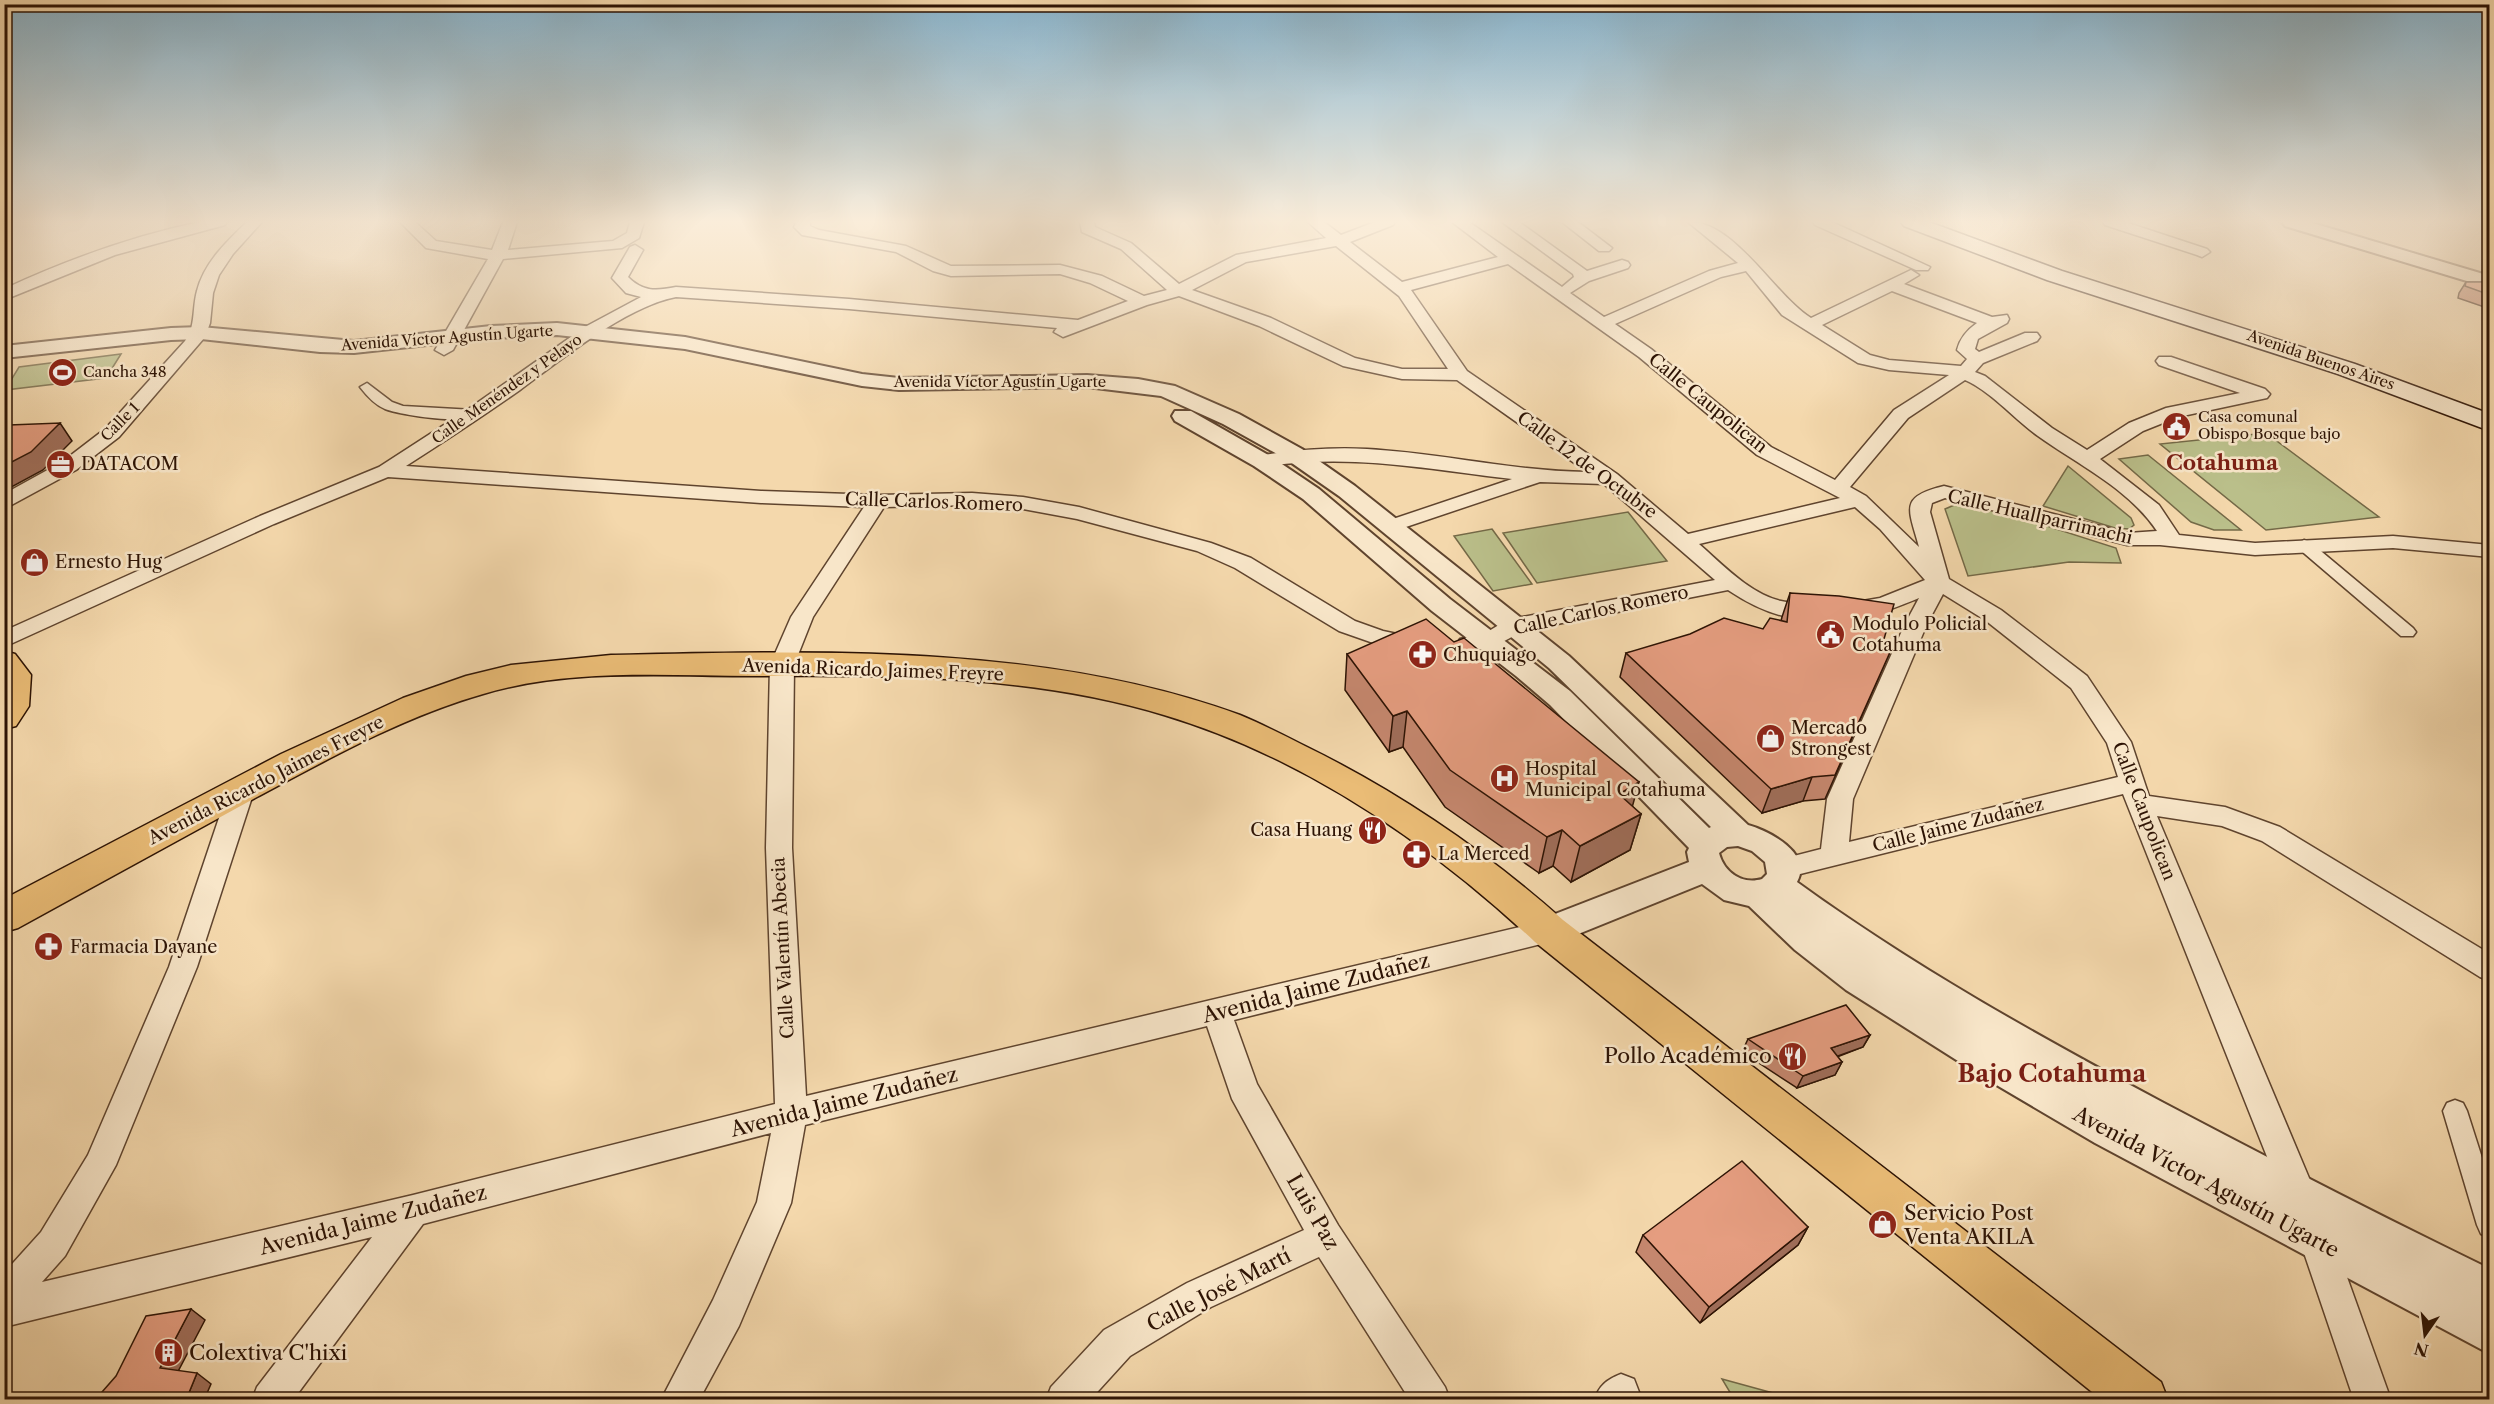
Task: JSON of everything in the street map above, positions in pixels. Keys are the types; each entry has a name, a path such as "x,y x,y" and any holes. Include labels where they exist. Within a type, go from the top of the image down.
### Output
{"main road":[{"name":"Avenida Buenos Aires","path":"2095,288 2373,376 2490,423"},
{"name":"Avenida Buenos Aires","path":"2139,288 2387,370 2490,410"},
{"path":"4,661 15,675 12,706 4,718"},
{"name":"Avenida Ricardo Jaimes Freyre","path":"4,917 328,744 405,709 478,684 535,670 578,666 782,665 964,670 1029,677 1124,695 1227,724 1356,788 1450,846 1503,888 1549,931 2143,1400"}],"street":[{"path":"4,294 20,288"},
{"path":"196,339 206,288"},
{"path":"447,343 479,288"},
{"path":"630,288 655,296"},
{"path":"1113,288 1142,301"},
{"path":"1175,288 1265,322 1349,362 1402,374 1461,375"},
{"path":"1055,336 1078,325 1183,288"},
{"name":"Calle 12 de Octubre","path":"1399,288 1461,375 1610,478 1732,583 1755,598 1775,607 1843,611 1884,604 1939,582"},
{"name":"Calle Caupolican","path":"1550,288 1646,353 1764,451 1848,495 1887,525 1939,582 1993,615 2079,682 2119,742 2135,793 2300,1195 2373,1400"},
{"path":"1561,295 1571,288"},
{"path":"1604,324 1685,288"},
{"name":"Calle Huallparrimachi","path":"1769,288 1788,311 1864,359 1888,365 1971,366 1997,393 2045,432 2087,458 2152,509 2169,534 2162,539 2127,539 2033,512 1944,492 1923,499 1920,512 1939,582"},
{"path":"1810,325 1886,288"},
{"path":"1898,288 1997,321 1973,332 1967,340 1966,350 1971,366"},
{"name":"Calle Menéndez y Pelayo","path":"4,640 267,520 386,471 474,414 582,338 655,296 676,292 849,304 1078,325"},
{"name":"Avenida Víctor Agustín Ugarte","path":"4,352 130,338 320,346 447,343 529,329 724,365 840,393 875,398 912,400 1079,395 1133,399 1174,411 1262,461 1311,494 1441,605 1490,640 1560,698 1702,868"},
{"path":"1684,541 1848,495 1901,414 1971,366 2031,337"},
{"name":"Avenida Víctor Agustín Ugarte","path":"582,338 735,351 862,380 899,384 1087,381 1138,385 1167,391 1195,402 1294,454 1391,526 1559,662 1738,834"},
{"name":"Avenida Víctor Agustín Ugarte","path":"4,363 196,339"},
{"name":"Calle 1","path":"4,503 69,466 112,433 196,339"},
{"path":"2087,458 2112,445 2136,427 2173,412 2261,394 2165,361"},
{"path":"367,387 381,403 396,410 474,414"},
{"path":"1262,461 1294,454 1343,452 1541,476 1610,478"},
{"name":"Calle Carlos Romero","path":"386,471 761,497 878,501 972,499 1023,503 1079,513 1172,536 1243,563 1347,626 1379,638 1443,646 1490,640 1515,625 1732,583"},
{"path":"1391,526 1541,476"},
{"name":"Calle Valentín Abecia","path":"679,1400 726,1313 774,1203 791,1114 779,848 782,665 802,617 878,501"},
{"path":"2162,539 2255,549 2393,542 2490,551"},
{"path":"2304,545 2407,632"},
{"path":"1834,855 1840,800 1916,624 1939,582"},
{"path":"4,1300 53,1244 100,1165 183,966 241,790"},
{"path":"2135,793 2225,817 2271,834 2490,969"},
{"name":"Calle Jaime Zudañez","path":"1772,882 1834,855 2135,793"},
{"path":"1738,834 1751,836 1768,845 1781,858 1772,882 1742,892 1702,868 1719,836 1738,834"},
{"name":"Avenida Jaime Zudañez","path":"4,1310 413,1211 791,1114 1549,931 1702,868"},
{"name":"Avenida Víctor Agustín Ugarte","path":"1772,882 1844,937 2001,1033 2300,1195 2490,1291"},
{"name":"Avenida Víctor Agustín Ugarte","path":"1772,882 1807,940 1858,980 2001,1069 2108,1131 2490,1333"},
{"name":"Luis Paz","path":"1217,1012 1243,1089 1326,1237 1432,1400"},
{"path":"2456,1111 2490,1225"},
{"path":"270,1400 413,1211"},
{"name":"Calle José Martí","path":"1064,1400 1117,1343 1199,1295 1326,1237"}],"green space":[{"name":"Cancha 348","path":"121,354 106,378 5,390 19,367"},
{"path":"2266,433 2379,517 2266,530 2160,444"},
{"path":"2148,455 2241,530 2214,530 2191,522 2119,459"},
{"path":"2068,466 2131,518 2134,525 2129,529 2115,528 2043,506"},
{"path":"1959,503 1975,503 2116,548 2121,563 2069,562 1968,576 1945,509"},
{"path":"1628,512 1667,561 1537,583 1503,533"},
{"path":"1492,529 1532,584 1493,591 1454,536"},
{"path":"1722,1379 1773,1393 1785,1399 1734,1399"}],"building":[{"path":"2469,288 2490,288 2490,295"},
{"path":"60,423 31,452 4,466 4,429 9,425"},
{"name":"Mercado Strongest","path":"1790,593 1839,596 1894,604 1882,646 1891,650 1835,775 1812,777 1771,789 1626,653 1690,634 1724,618 1763,629 1770,618 1787,622"},
{"name":"Hospital Municipal Cotahuma","path":"1426,619 1454,642 1464,638 1639,782 1619,794 1641,814 1580,846 1562,830 1547,837 1450,770 1407,711 1393,716 1347,654"},
{"name":"Pollo Académico","path":"1846,1005 1870,1035 1831,1048 1842,1062 1803,1076 1748,1039"},
{"path":"1742,1161 1808,1227 1709,1307 1643,1235"},
{"path":"191,1309 160,1368 197,1373 186,1400 95,1400 116,1376 146,1316"}],"place":[{"name":"Cancha 348","path":"62,372"},
{"name":"Casa comunal Obispo Bosque bajo","path":"2177,426"},
{"name":"DATACOM","path":"60,464"},
{"name":"Ernesto Hug","path":"34,562"},
{"name":"Modulo Policial Cotahuma","path":"1831,634"},
{"name":"Chuquiago","path":"1422,655"},
{"name":"Mercado Strongest","path":"1770,738"},
{"name":"Hospital Municipal Cotahuma","path":"1504,779"},
{"name":"Casa Huang","path":"1373,830"},
{"name":"La Merced","path":"1417,854"},
{"name":"Farmacia Dayane","path":"49,947"},
{"name":"Pollo Académico","path":"1793,1056"},
{"name":"Servicio Post Venta AKILA","path":"1883,1225"},
{"name":"Colextiva C'hixi","path":"168,1353"}],"district":[{"name":"Cotahuma","path":"2222,463"},
{"name":"Bajo Cotahuma","path":"2052,1074"}]}
